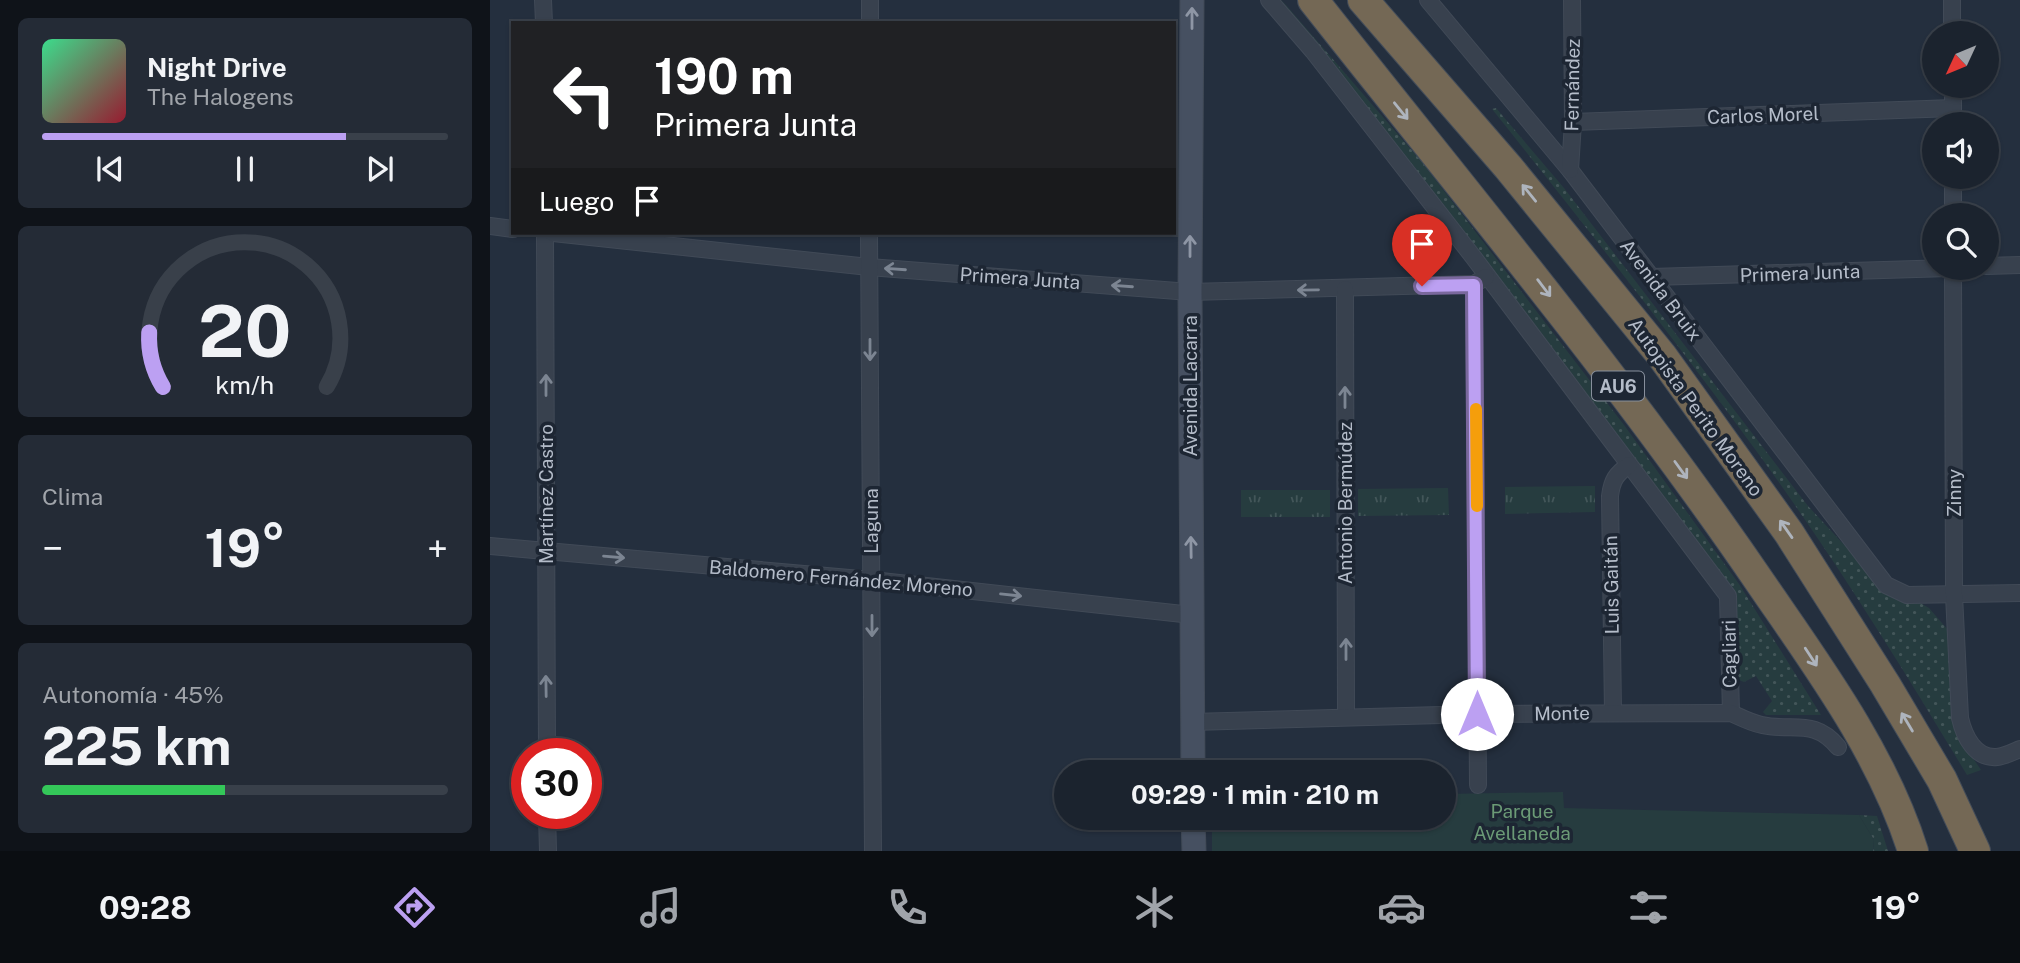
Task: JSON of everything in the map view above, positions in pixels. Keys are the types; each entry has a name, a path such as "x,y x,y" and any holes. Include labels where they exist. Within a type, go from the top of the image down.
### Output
{"highway":[{"path":"1295,0 1375,79"},
{"name":"AU6","path":"1313,0 1529,269 1649,426 1744,558 1860,734 1892,793 1913,851"},
{"name":"Autopista Perito Moreno","path":"1363,0 1508,167 1662,356 1789,533 1885,684 1936,770 1975,851"},
{"path":"1388,0 1508,167"}],"street":[{"path":"543,0 544,21"},
{"path":"870,0 870,21"},
{"name":"Avenida Lacarra","path":"1192,0 1189,292 1193,760"},
{"path":"1269,0 1306,42 1480,281 1629,465"},
{"name":"Avenida Bruix","path":"1429,0 1570,170 1886,585 1907,595 1954,595"},
{"name":"Fernández","path":"1570,170 1573,122 1572,0"},
{"path":"1952,0 1952,21"},
{"name":"Carlos Morel","path":"1573,122 1922,116"},
{"path":"490,226 511,229"},
{"name":"Martínez Castro","path":"545,235 547,738"},
{"name":"Primera Junta","path":"572,235 869,267 1189,292 1345,289 1480,281"},
{"name":"Laguna","path":"869,235 873,851"},
{"path":"1999,266 2020,265"},
{"name":"Primera Junta","path":"1652,277 1922,269"},
{"name":"Zinny","path":"1951,280 1954,595 1960,718 1963,731 1975,749 1983,754 1998,757 2015,751"},
{"path":"1478,785 1480,281"},
{"name":"Antonio Bermúdez","path":"1345,289 1346,717"},
{"name":"Cagliari","path":"1629,465 1728,596 1731,713"},
{"name":"Luis Gaitán","path":"1613,712 1610,496 1617,474 1629,465"},
{"name":"Baldomero Fernández Moreno","path":"490,546 872,580 1192,615"},
{"path":"1954,595 2020,593"},
{"name":"Monte","path":"1192,722 1477,714 1731,713 1762,725 1818,730 1828,735 1838,747"},
{"path":"547,829 548,851"},
{"path":"1193,830 1194,851"}],"green space":[{"path":"1277,0 1286,5 1421,161 1624,425 1739,584 1821,715 1766,715 1763,712 1772,701 1756,676 1744,682 1737,676 1735,593"},
{"path":"1496,108 1564,188 1808,506 1873,576 1929,608 1948,630 1960,739 1981,770 1967,775 1867,614 1788,495 1661,324 1492,109"},
{"path":"1595,486 1595,512 1505,514 1505,487"},
{"path":"1448,488 1449,515 1358,516 1358,489"},
{"path":"1241,490 1330,490 1330,517 1241,517"},
{"name":"Parque Avellaneda","path":"1563,792 1564,808 1859,815 1874,840 1873,851 1212,851 1212,830 1456,830 1456,794"},
{"path":"1859,815 1877,816 1888,851 1873,851 1874,840"}],"slow traffic":[{"path":"1476,409 1477,506"}],"route":[{"path":"1422,286 1474,285 1477,714"}]}
